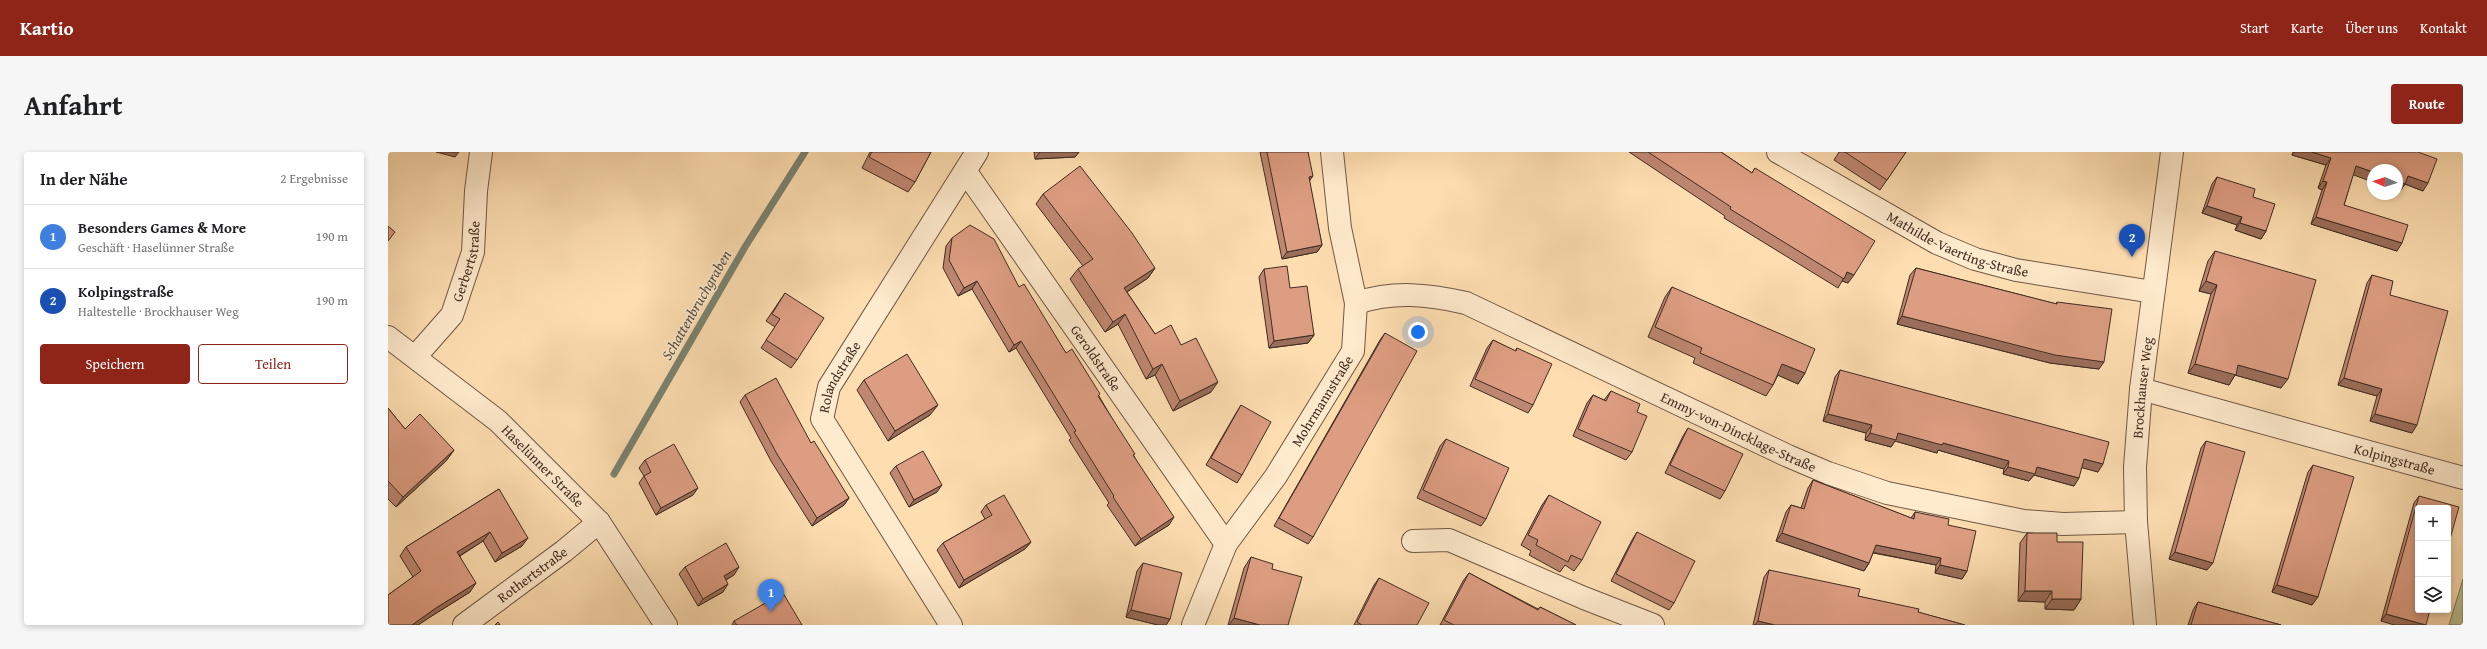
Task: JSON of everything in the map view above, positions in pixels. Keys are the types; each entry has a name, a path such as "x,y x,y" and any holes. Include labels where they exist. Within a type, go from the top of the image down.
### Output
{"street":[{"name":"Gerbertstraße","path":"415,357 452,314 473,252 476,191 480,152"},
{"name":"Rolandstraße","path":"951,625 822,419 829,387 966,172 977,152"},
{"name":"Mohrmannstraße","path":"1193,625 1226,544 1276,476 1353,351 1356,303 1340,228 1332,152"},
{"name":"Mathilde-Vaerting-Straße","path":"1778,152 1937,243 1975,259 2016,270 2153,292"},
{"name":"Brockhauser Weg","path":"2145,625 2136,522 2135,467 2141,389 2172,152"},
{"name":"Geroldstraße","path":"966,172 1226,544"},
{"name":"Emmy-von-Dincklage-Straße","path":"1356,303 1400,294 1441,297 1466,304 1801,462 1887,493 2024,521 2063,524 2136,522"},
{"name":"Haselünner Straße","path":"388,337 498,421 599,522 666,625"},
{"name":"Kolpingstraße","path":"2141,389 2463,478"},
{"name":"Rothertstraße","path":"464,625 564,551 599,522"},
{"path":"1413,541 1449,540 1584,598 1654,625"}],"green space":[{"path":"2463,579 2463,625 2449,625"}],"building":[{"path":"872,152 931,152 915,182 869,157"},
{"path":"1267,152 1308,152 1313,176 1309,177 1322,245 1287,252"},
{"path":"1648,152 1721,152 1752,173 1755,168 1875,241 1854,275 1847,272 1844,279 1730,209 1731,207"},
{"path":"1845,152 1906,152 1887,180"},
{"path":"2312,152 2418,152 2437,159 2428,183 2408,176 2405,184 2403,183 2403,164 2367,164 2367,170 2356,166 2344,205 2408,225 2402,243 2316,217 2327,182 2323,181 2331,158"},
{"path":"1080,166 1132,233 1155,268 1124,288 1155,334 1171,325 1181,345 1196,338 1218,382 1180,401 1162,364 1153,369 1125,314 1113,322 1078,269 1093,259 1043,194"},
{"path":"2217,177 2255,189 2253,197 2275,204 2266,231 2240,223 2242,217 2207,206"},
{"path":"970,225 994,239 1019,287 1024,284 1066,353 1072,349 1100,394 1098,396 1135,454 1133,455 1174,517 1141,539 1113,497 1114,496 1074,432 1076,431 1021,341 1014,345 977,281 964,288 949,260 952,238"},
{"path":"388,226 395,232 388,241"},
{"path":"2215,251 2316,280 2288,379 2238,365 2236,375 2195,364 2217,285 2206,281"},
{"path":"1287,266 1290,288 1307,286 1314,335 1274,341 1264,269"},
{"path":"1916,268 2057,304 2057,302 2112,309 2104,362 2055,355 1902,316"},
{"path":"2372,275 2393,281 2390,295 2448,311 2417,425 2375,414 2382,389 2344,378"},
{"path":"1672,287 1815,349 1805,373 1782,364 1773,385 1700,353 1702,348 1655,327"},
{"path":"785,293 824,318 797,360 766,340 780,319 772,314"},
{"path":"1385,333 1417,351 1313,537 1279,518"},
{"path":"1493,340 1516,351 1517,348 1552,364 1533,405 1475,379"},
{"path":"907,354 938,405 895,431 864,380"},
{"path":"1840,370 2109,442 2103,464 2084,459 2079,478 2037,467 2035,474 2008,467 2009,461 1943,443 1942,445 1898,433 1896,440 1870,433 1872,425 1828,414"},
{"path":"776,378 811,443 814,441 849,498 817,518 777,454 745,395"},
{"path":"1611,391 1640,404 1637,412 1647,416 1632,452 1578,429 1593,395 1606,401"},
{"path":"1241,405 1271,422 1242,475 1211,458"},
{"path":"388,408 405,429 420,414 454,450 403,497 388,481"},
{"path":"1688,428 1743,454 1725,491 1670,465"},
{"path":"1446,439 1509,468 1486,519 1423,490"},
{"path":"2206,441 2245,452 2213,563 2175,552"},
{"path":"674,444 698,488 661,508 644,476 651,472 645,460"},
{"path":"923,451 942,485 914,500 896,466"},
{"path":"2313,465 2354,477 2318,597 2277,585"},
{"path":"1813,480 1914,519 1915,512 1949,519 1948,525 1976,531 1967,571 1940,565 1941,558 1876,545 1869,563 1782,533 1791,505 1804,509"},
{"path":"499,489 528,538 502,553 490,532 457,552 476,583 412,625 389,625 388,595 421,571 406,547"},
{"path":"1004,495 1031,542 964,580 943,543 992,515 986,505"},
{"path":"1549,495 1601,522 1582,560 1571,555 1568,562 1536,545 1538,540 1528,535"},
{"path":"2419,496 2459,507 2451,535 2451,505 2416,505"},
{"path":"2415,510 2415,613 2429,613 2426,625 2386,614"},
{"path":"1637,532 1695,561 1674,603 1616,574"},
{"path":"2027,533 2057,533 2057,542 2083,542 2081,599 2052,599 2052,591 2025,591"},
{"path":"726,543 739,567 724,576 728,584 703,599 685,567"},
{"path":"1251,557 1273,564 1272,569 1302,577 1288,625 1260,625 1234,618"},
{"path":"1143,563 1182,573 1170,619 1131,610"},
{"path":"1769,570 1860,589 1858,596 1919,609 1918,612 1965,625 1775,625 1758,621"},
{"path":"1469,573 1538,610 1540,607 1576,625 1454,625 1444,620"},
{"path":"1379,578 1429,603 1417,625 1362,625 1357,622"},
{"path":"783,593 802,625 737,625 734,621"},
{"path":"2198,602 2281,625 2191,625"}],"waterway":[{"name":"Schattenbruchgraben","path":"614,474 745,247 805,152"}],"place":[{"name":"Kolpingstraße","path":"2132,257"},
{"name":"Besonders Games & More","path":"771,612"}]}
